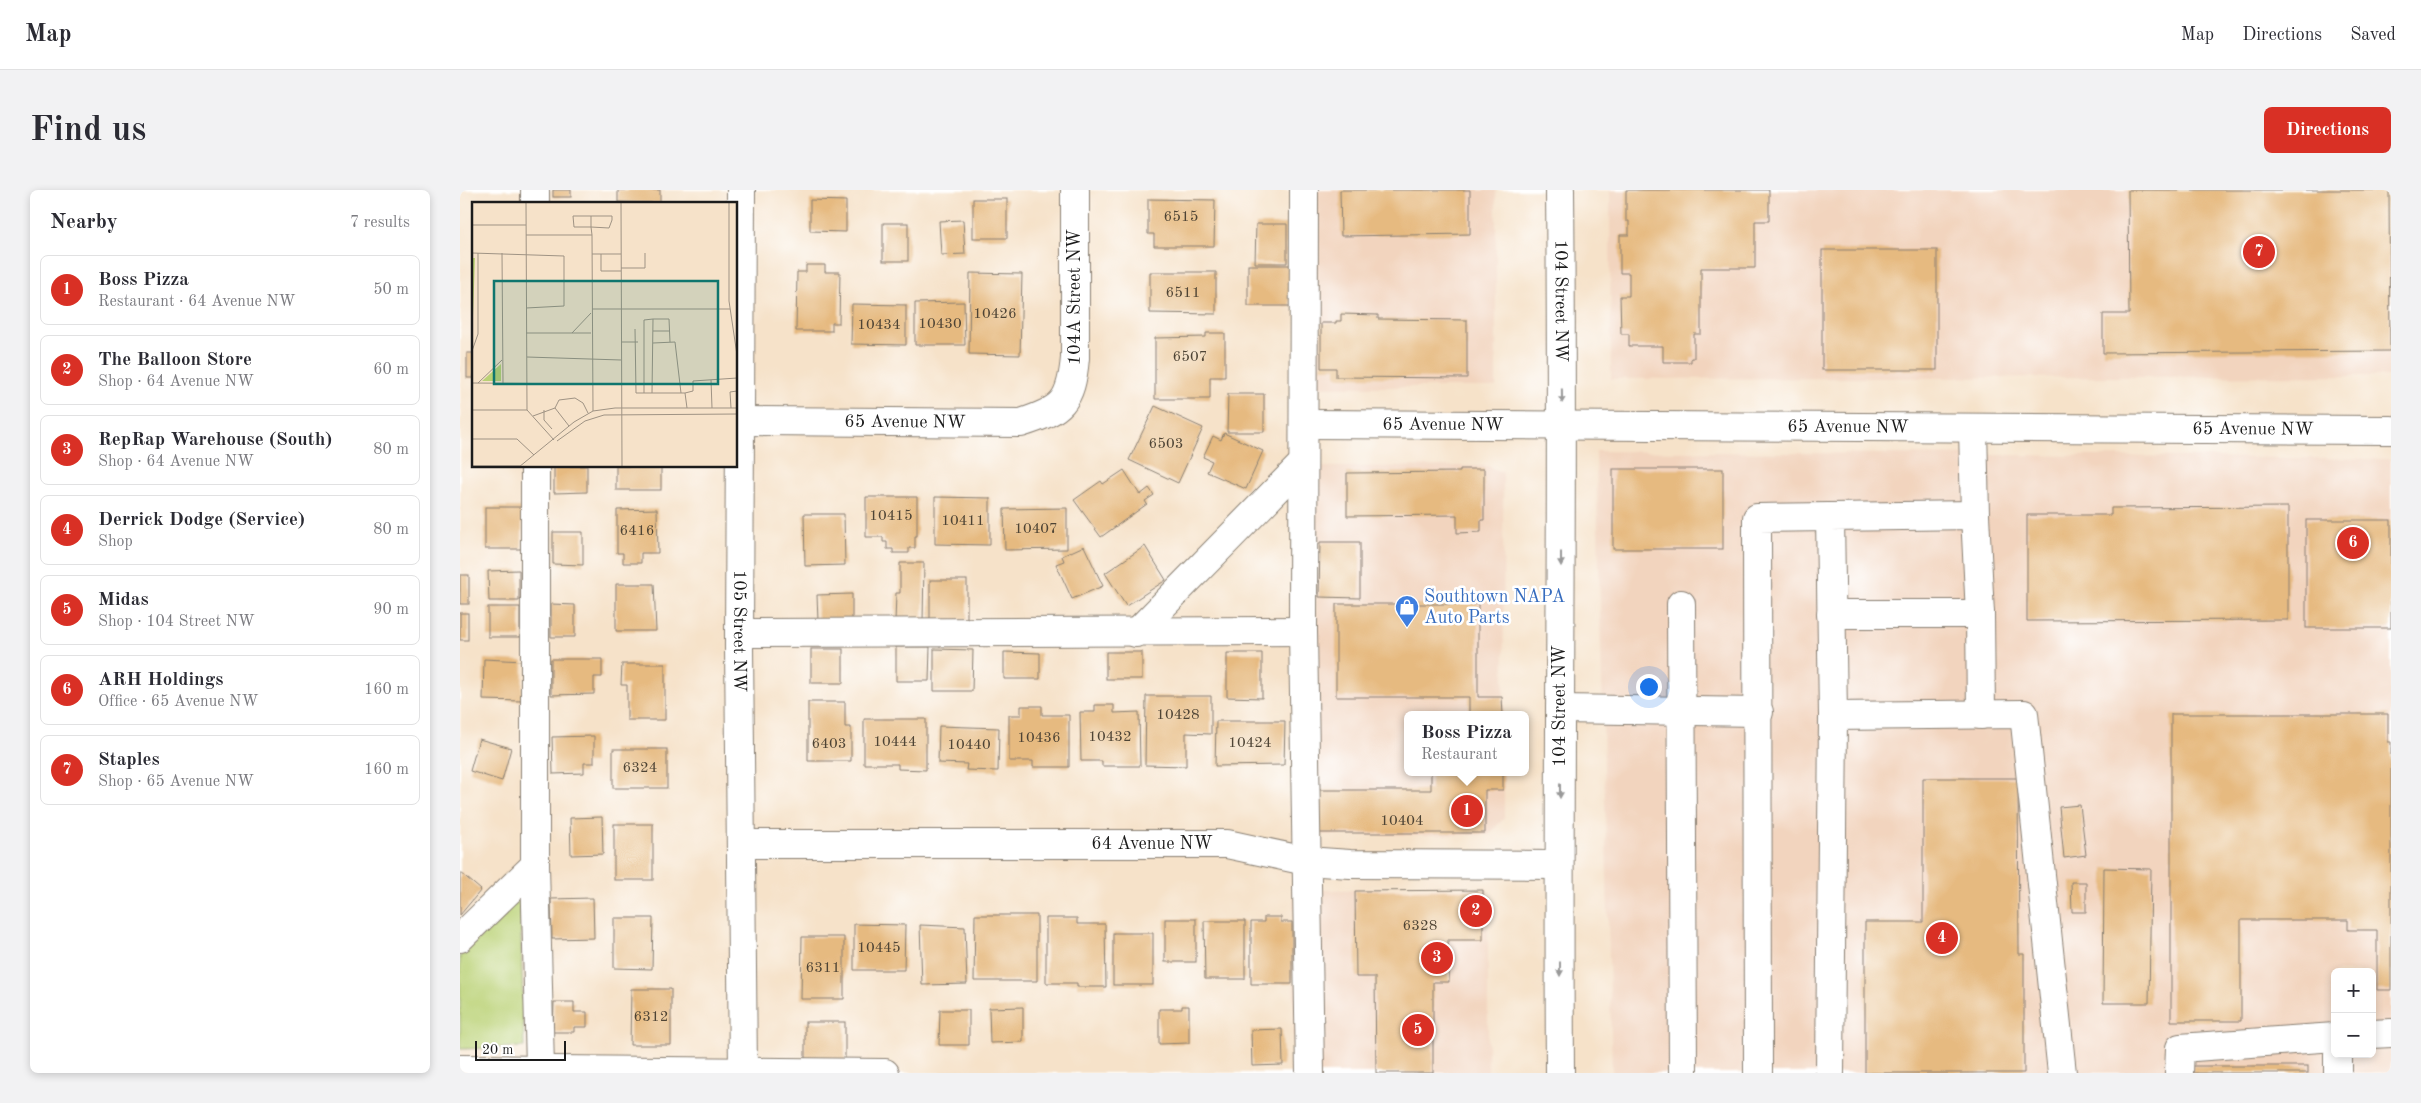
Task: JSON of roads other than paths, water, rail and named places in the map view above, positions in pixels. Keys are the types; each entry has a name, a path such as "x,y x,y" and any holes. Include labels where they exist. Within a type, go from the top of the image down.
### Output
{"street":[{"name":"105 Street NW","path":"741,190 739,633 743,1072"},
{"name":"104A Street NW","path":"1063,404 1073,383 1075,358 1075,190"},
{"path":"1304,190 1303,632 1310,1073"},
{"name":"104 Street NW","path":"1560,190 1562,427 1559,865 1560,1073"},
{"name":"65 Avenue NW","path":"741,421 1021,423 1043,416 1063,404"},
{"name":"65 Avenue NW","path":"1304,424 1562,427 2391,430"},
{"path":"1973,428 1982,716"},
{"path":"1136,633 1303,462"},
{"path":"535,468 535,865 540,1068"},
{"path":"1758,1073 1759,712 1757,518 1975,516"},
{"path":"1830,518 1833,716 1830,1073"},
{"path":"1681,604 1683,1073"},
{"path":"1831,614 1980,614"},
{"path":"739,633 1303,632"},
{"path":"1560,709 1759,712"},
{"path":"1833,716 1982,716 2024,714 2062,1073"},
{"name":"64 Avenue NW","path":"742,844 1227,844 1306,860 1350,864 1559,865"},
{"path":"460,938 535,865"},
{"path":"2376,1034 2391,1033"},
{"path":"2179,1073 2180,1048 2331,1037"},
{"path":"2338,1058 2338,1073"},
{"path":"460,1068 885,1073"}],"place":[{"name":"Staples","path":"2259,252"},
{"name":"ARH Holdings","path":"2353,543"},
{"name":"Southtown NAPA Auto Parts","path":"1407,628"},
{"name":"Boss Pizza","path":"1467,811"},
{"name":"The Balloon Store","path":"1476,911"},
{"name":"Derrick Dodge (Service)","path":"1942,938"},
{"name":"RepRap Warehouse (South)","path":"1437,958"},
{"name":"Midas","path":"1418,1030"}]}
